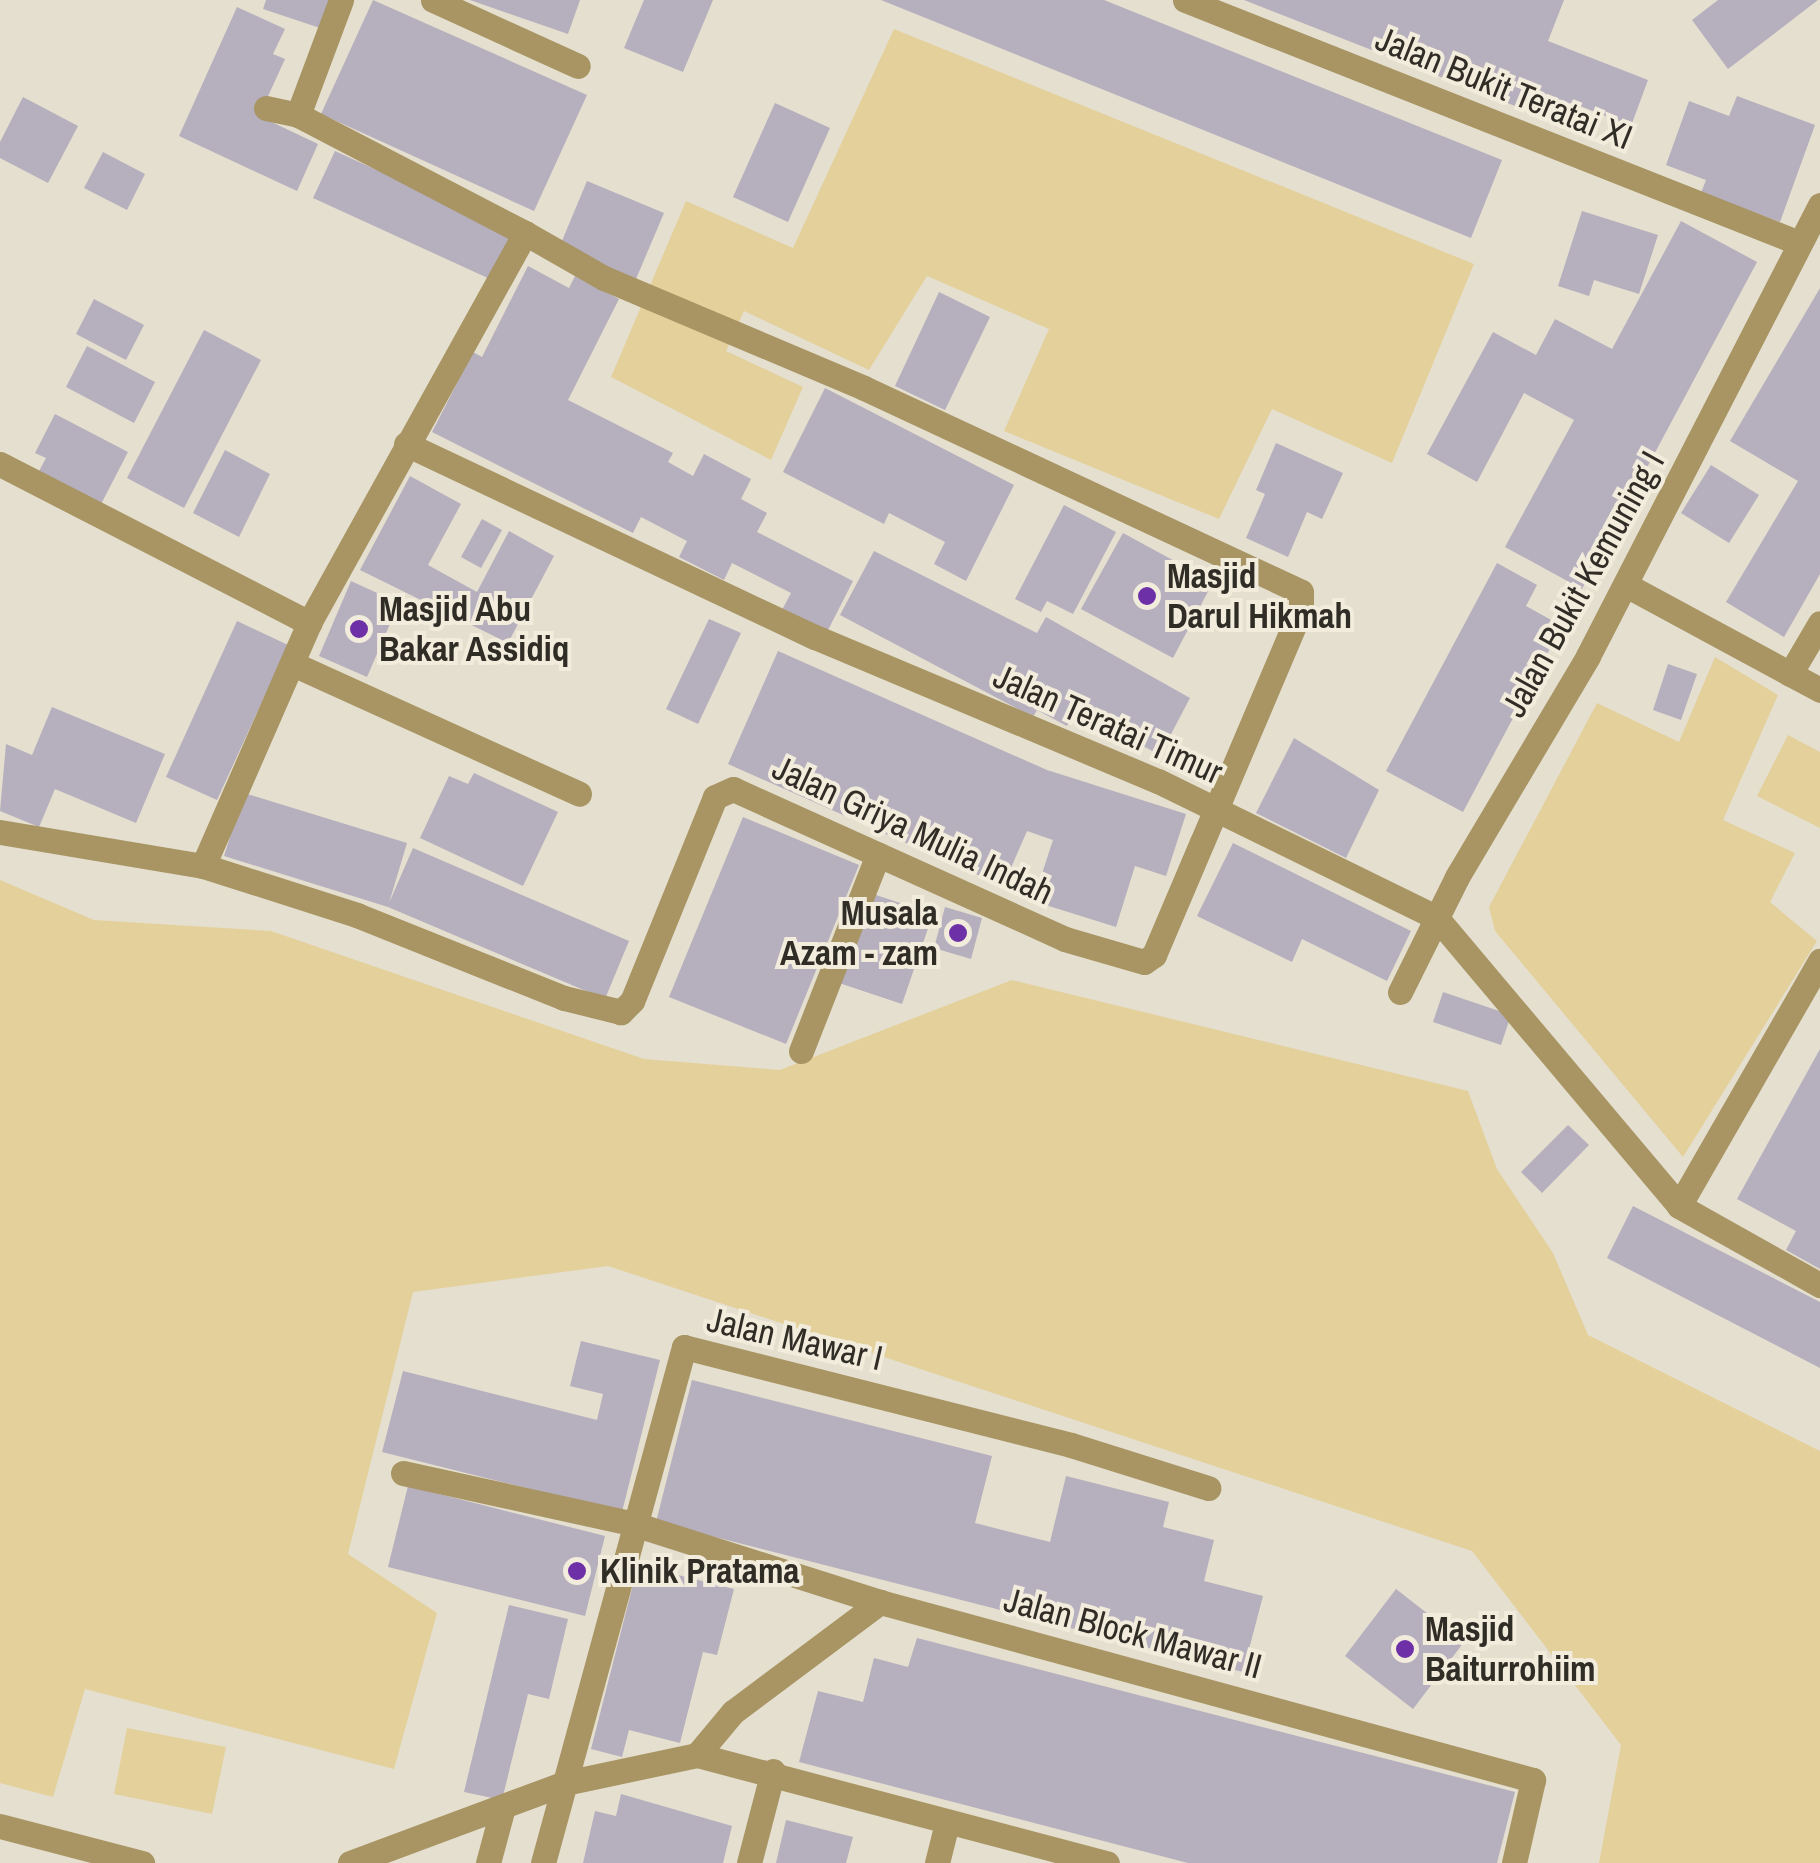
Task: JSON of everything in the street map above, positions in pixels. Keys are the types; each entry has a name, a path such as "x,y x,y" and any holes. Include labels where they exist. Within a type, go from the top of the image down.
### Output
{"street":[{"path":"298,115 341,0"},
{"path":"433,0 578,66"},
{"name":"Jalan Bukit Teratai XI","path":"1185,0 1797,242"},
{"path":"266,108 298,115 525,232 604,278 864,388 1296,587 1300,609 1214,809"},
{"name":"Jalan Bukit Kemuning I","path":"1400,992 1436,918 1626,585 1797,242 1820,205"},
{"path":"0,832 203,866 309,624 525,232"},
{"name":"Jalan Teratai Timur","path":"406,444 797,628 1214,809 1436,918 1679,1206"},
{"path":"0,464 309,624"},
{"path":"1626,585 1820,690"},
{"path":"1790,674 1820,623"},
{"path":"293,664 579,794"},
{"name":"Jalan Griya Mulia Indah","path":"203,866 357,914 564,998 614,1012 632,1001 687,857 723,792 745,790 1065,939 1144,962 1154,955 1214,809"},
{"path":"802,1050 878,854"},
{"path":"1820,961 1679,1206 1820,1285"},
{"name":"Jalan Mawar I","path":"543,1863 684,1347 1052,1440 1208,1488"},
{"name":"Jalan Block Mawar II","path":"403,1473 634,1524 880,1602 1533,1780 1514,1863"},
{"path":"696,1755 733,1712 880,1602"},
{"path":"350,1863 566,1783 696,1755 773,1771 947,1824 1107,1863"},
{"path":"748,1863 773,1771"},
{"path":"488,1863 502,1807"},
{"path":"937,1863 947,1824"},
{"path":"0,1826 142,1863"}],"shaded area":[{"path":"894,29 1474,264 1392,463 1272,409 1219,519 1004,431 1049,329 927,276 869,370 744,311 726,351 803,387 771,460 611,377 686,201 793,248"},
{"path":"1715,657 1778,695 1723,820 1795,853 1770,902 1817,941 1683,1157 1495,931 1489,907 1597,703 1679,742"},
{"path":"1788,735 1820,752 1820,828 1757,796"},
{"path":"0,880 94,920 271,931 644,1059 780,1070 1012,980 1468,1091 1497,1169 1553,1253 1588,1335 1820,1451 1820,1863 1599,1863 1621,1745 1472,1551 608,1266 413,1292 348,1554 437,1613 394,1769 85,1689 53,1797 0,1783"},
{"path":"127,1728 226,1747 212,1814 114,1794"}],"building":[{"path":"266,0 330,0 320,28 263,9"},
{"path":"373,0 587,95 534,211 321,114"},
{"path":"470,0 580,0 568,34"},
{"path":"644,0 713,0 683,72 624,48"},
{"path":"881,0 1104,0 1502,160 1471,238"},
{"path":"1244,0 1564,0 1548,41 1648,80 1631,126 1575,104 1566,126"},
{"path":"1718,0 1818,0 1728,69 1692,20"},
{"path":"237,7 285,29 273,54 285,59 259,116 318,144 297,191 179,136"},
{"path":"1737,96 1815,125 1780,222 1701,193 1706,180 1666,165 1689,101 1729,116"},
{"path":"23,97 78,126 48,183 0,158 0,142"},
{"path":"775,103 830,128 788,222 733,197"},
{"path":"335,151 512,232 490,279 313,198"},
{"path":"103,152 145,174 127,210 84,188"},
{"path":"587,181 664,213 636,279 559,248"},
{"path":"1582,211 1658,235 1639,294 1594,280 1589,296 1558,286"},
{"path":"1681,221 1757,262 1582,589 1505,547 1574,420 1524,393 1477,482 1427,454 1493,332 1536,355 1555,319 1612,349"},
{"path":"528,266 569,288 575,276 619,299 568,400 673,453 668,462 693,476 704,454 751,479 741,499 767,513 757,532 853,581 827,632 782,610 791,593 732,563 724,580 679,557 687,541 641,517 633,533 432,432 473,352 482,357"},
{"path":"1820,288 1820,574 1784,637 1726,602 1798,481 1730,441"},
{"path":"939,292 990,317 945,410 895,386"},
{"path":"94,299 144,325 126,360 76,334"},
{"path":"204,330 261,360 184,508 127,478"},
{"path":"87,346 155,382 134,423 66,387"},
{"path":"825,388 1014,485 966,581 934,564 945,542 889,513 884,524 783,472"},
{"path":"55,414 128,452 99,508 37,475 46,458 35,453"},
{"path":"1276,443 1343,473 1322,519 1307,512 1288,557 1246,538 1265,494 1256,490"},
{"path":"225,450 270,474 239,537 193,513"},
{"path":"1711,465 1759,495 1729,543 1681,513"},
{"path":"410,476 461,504 428,565 477,592 509,531 554,556 508,643 360,570"},
{"path":"1064,505 1116,532 1073,614 1047,601 1041,612 1015,599"},
{"path":"482,519 502,530 481,568 461,557"},
{"name":"Masjid Darul Hikmah","path":"1123,533 1213,582 1173,658 1081,609"},
{"path":"874,551 1037,633 1046,617 1190,698 1160,755 1075,710 1067,726 1037,710 1033,717 840,615"},
{"path":"1497,563 1537,585 1526,606 1562,626 1463,812 1386,771"},
{"name":"Masjid Abu Bakar Assidiq","path":"351,581 399,603 367,677 319,656"},
{"path":"709,619 741,633 698,724 666,709"},
{"path":"237,621 288,645 217,800 166,777"},
{"path":"778,651 1047,770 1186,814 1166,876 1135,866 1116,927 1033,901 1053,840 1027,831 1003,886 728,764"},
{"path":"1668,664 1697,674 1681,720 1653,710"},
{"path":"52,707 165,754 136,823 55,789 39,827 0,811 6,744 32,755"},
{"path":"1294,738 1379,790 1346,858 1256,813"},
{"path":"474,773 558,812 523,886 420,838 449,776 468,784"},
{"path":"244,793 407,843 389,903 413,848 629,941 605,999 388,907 224,856"},
{"path":"743,817 859,865 786,1044 669,997"},
{"path":"1233,843 1411,931 1387,981 1302,939 1292,962 1197,916"},
{"path":"870,893 933,914 902,1004 839,983"},
{"name":"Musala Azam - zam","path":"945,907 982,918 971,959 934,948"},
{"path":"1443,992 1511,1015 1501,1045 1433,1022"},
{"path":"1820,1049 1820,1269 1786,1250 1796,1231 1737,1199"},
{"path":"1568,1125 1589,1145 1542,1193 1521,1172"},
{"path":"1633,1206 1820,1302 1820,1368 1607,1258"},
{"path":"581,1341 660,1360 622,1512 382,1452 403,1371 597,1420 603,1394 570,1386"},
{"path":"692,1380 992,1456 975,1523 1050,1542 1066,1476 1169,1502 1163,1527 1214,1540 1204,1581 1263,1596 1243,1672 656,1522"},
{"path":"408,1486 605,1536 585,1616 388,1567"},
{"path":"638,1565 734,1589 717,1655 703,1652 680,1743 629,1730 622,1757 591,1749"},
{"name":"Masjid Baiturrohiim","path":"1396,1589 1464,1642 1413,1709 1345,1656"},
{"path":"509,1605 568,1619 549,1699 528,1694 502,1800 464,1792"},
{"path":"917,1638 1515,1792 1497,1863 1188,1863 799,1762 818,1691 863,1702 874,1658 908,1667"},
{"path":"621,1794 732,1826 723,1863 583,1863 595,1811 616,1816"},
{"path":"786,1820 853,1837 846,1863 776,1863"}],"place":[{"name":"Masjid Darul Hikmah","path":"1147,596"},
{"name":"Masjid Abu Bakar Assidiq","path":"359,629"},
{"name":"Musala Azam - zam","path":"958,933"},
{"name":"Klinik Pratama","path":"577,1571"},
{"name":"Masjid Baiturrohiim","path":"1405,1649"}]}
